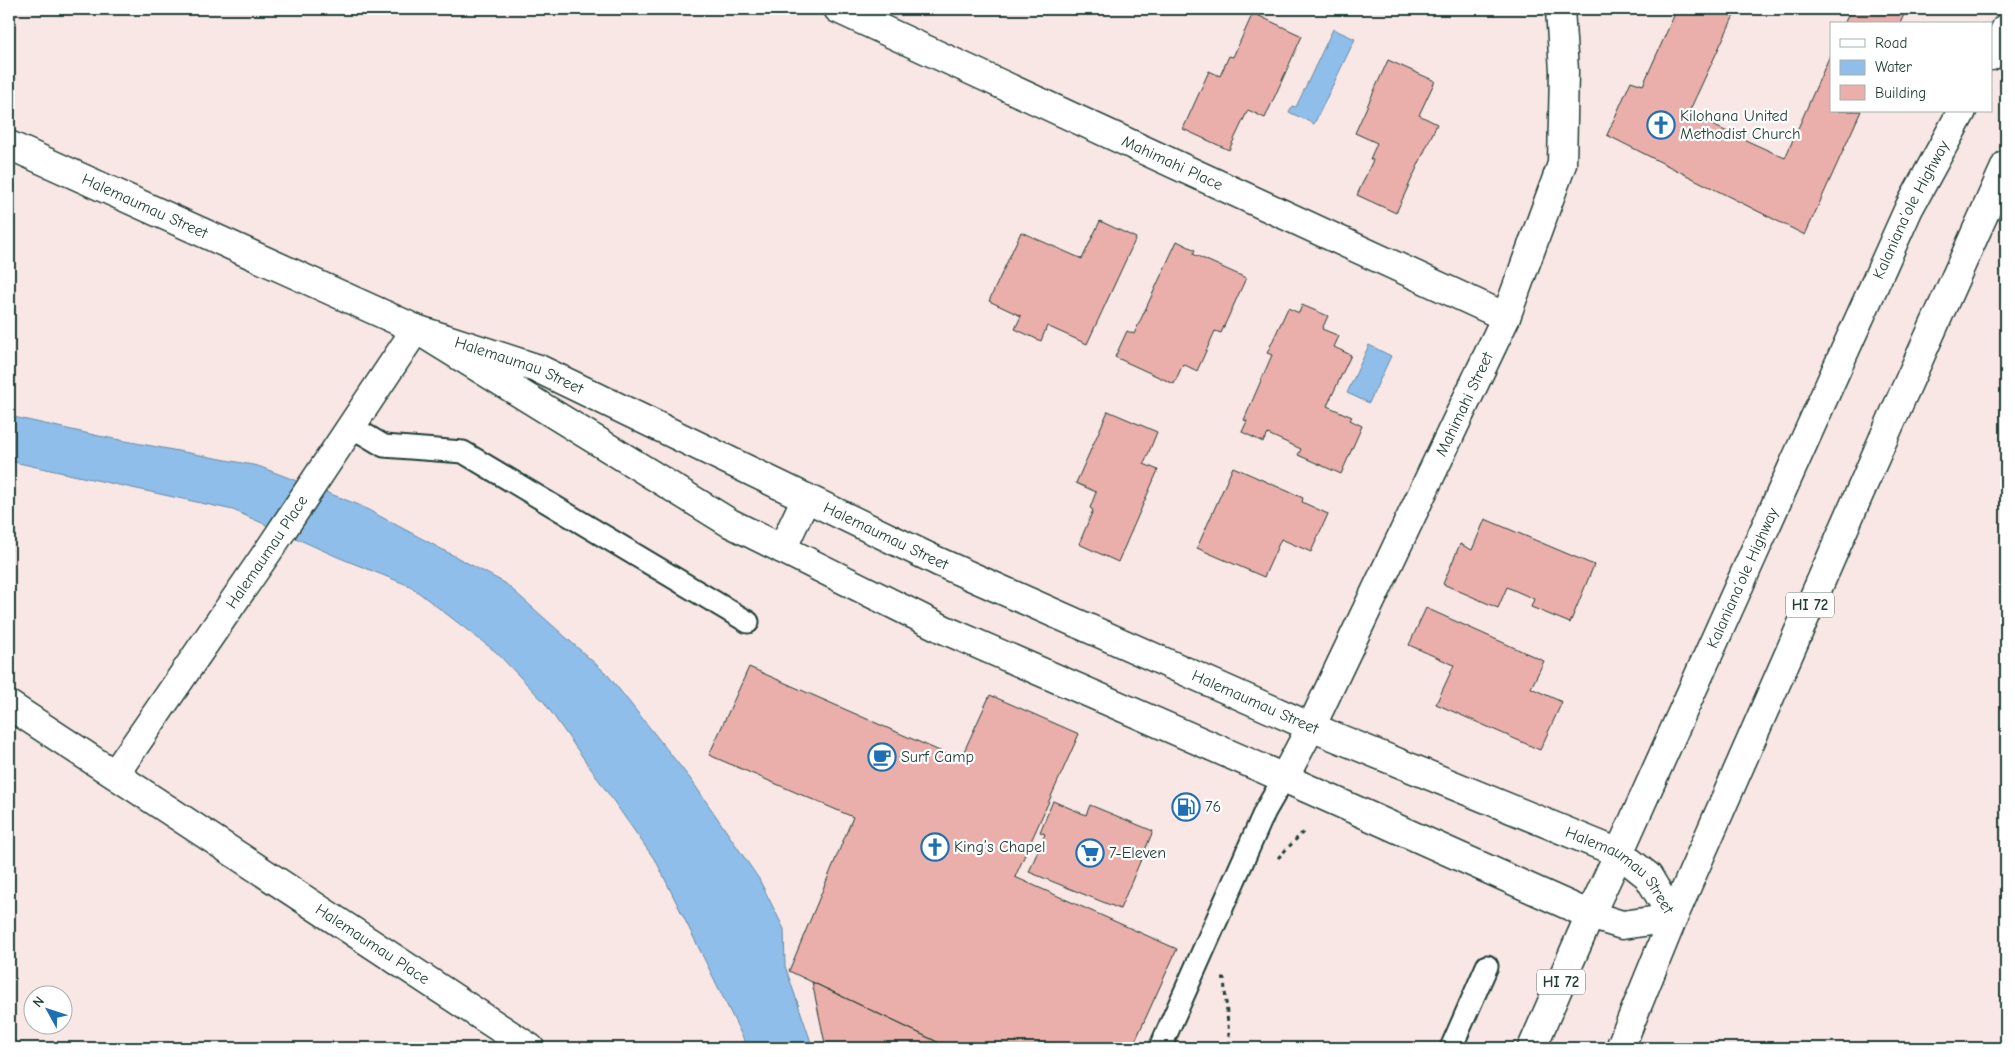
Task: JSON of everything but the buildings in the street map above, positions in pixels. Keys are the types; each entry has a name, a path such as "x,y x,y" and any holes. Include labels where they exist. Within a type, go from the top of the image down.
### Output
{"main road":[{"name":"Mahimahi Place","path":"838,9 1506,316"},
{"name":"Mahimahi Street","path":"1284,778 1311,727 1506,316 1562,164 1564,71 1560,9"},
{"path":"1992,54 2006,28"},
{"name":"Kalaniana’ole Highway","path":"1532,1048 1909,208 1961,112"},
{"name":"Halemaumau Street","path":"9,145 416,329 539,369 938,562 1311,727 1619,853 1648,876 1673,918 1622,925 1590,916 1284,778 943,629 730,523 416,329"},
{"name":"HI 72","path":"1620,1048 1673,918 1892,419 2006,165"},
{"name":"Halemaumau Place","path":"115,774 321,474 416,329"},
{"path":"782,549 806,498"},
{"name":"Halemaumau Place","path":"9,705 530,1048"}],"lane":[{"path":"352,427 384,446 463,452 748,622"},
{"path":"1160,1048 1265,811 1284,778"},
{"path":"1451,1048 1487,966"}],"water":[{"path":"1333,29 1355,39 1314,124 1289,112 1292,106 1296,107"},
{"path":"1369,345 1391,356 1369,403 1347,393"},
{"path":"9,416 99,436 258,466 359,505 505,583 607,674 692,781 759,879 784,929 785,966 813,1048 748,1048 657,863 544,702 496,652 410,586 340,558 233,510 9,461"}],"place":[{"name":"Kilohana United Methodist Church","path":"1661,125"},
{"name":"Surf Camp","path":"882,757"},
{"name":"76","path":"1186,807"},
{"name":"King’s Chapel","path":"935,847"},
{"name":"7-Eleven","path":"1090,853"}]}
